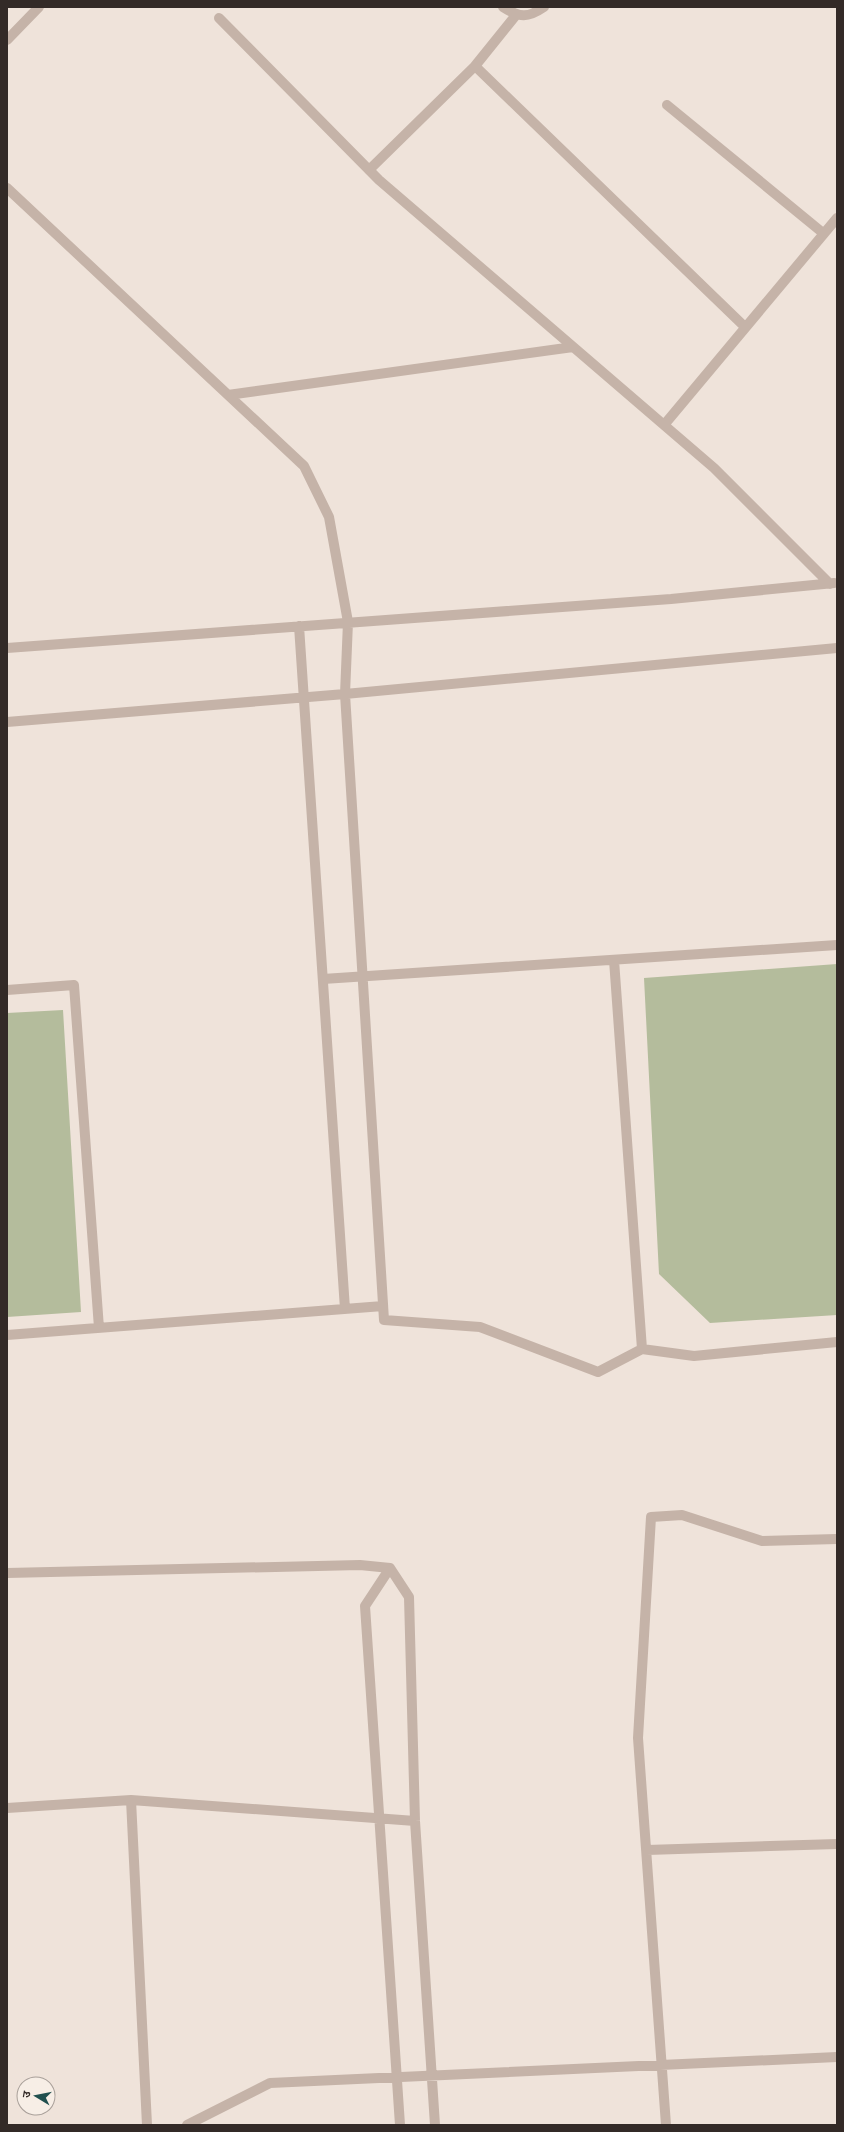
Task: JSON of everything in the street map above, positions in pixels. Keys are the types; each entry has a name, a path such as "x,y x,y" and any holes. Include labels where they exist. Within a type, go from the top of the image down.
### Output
{"street":[{"path":"7,40 39,7"},
{"path":"503,7 516,16 533,15 544,7"},
{"path":"368,170 475,66 516,16"},
{"path":"219,18 368,170 714,468 834,584"},
{"path":"475,66 745,328"},
{"path":"667,105 823,233"},
{"path":"7,188 304,466 329,517 348,622 345,694 361,976 384,1320 480,1327 598,1372 642,1349 694,1356 837,1342"},
{"path":"664,425 837,218"},
{"path":"228,395 573,347"},
{"path":"7,648 671,599 834,584"},
{"path":"299,626 305,696 345,1309"},
{"path":"7,722 305,696 345,694 837,648"},
{"path":"323,979 837,945"},
{"path":"614,960 642,1349"},
{"path":"7,990 74,985 99,1328"},
{"path":"7,1334 384,1306"},
{"path":"666,2125 663,2065 638,1738 651,1517 682,1515 762,1541 837,1539"},
{"path":"7,1574 360,1565 390,1568"},
{"path":"390,1568 365,1606 400,2125"},
{"path":"390,1568 408,1597 416,1821 435,2125"},
{"path":"7,1808 131,1800 416,1821"},
{"path":"131,1800 147,2125"},
{"path":"647,1850 837,1844"},
{"path":"187,2125 270,2083 837,2057"}],"green space":[{"path":"837,964 837,1315 710,1323 659,1274 644,978"},
{"path":"63,1010 81,1312 7,1317 7,1013"}]}
